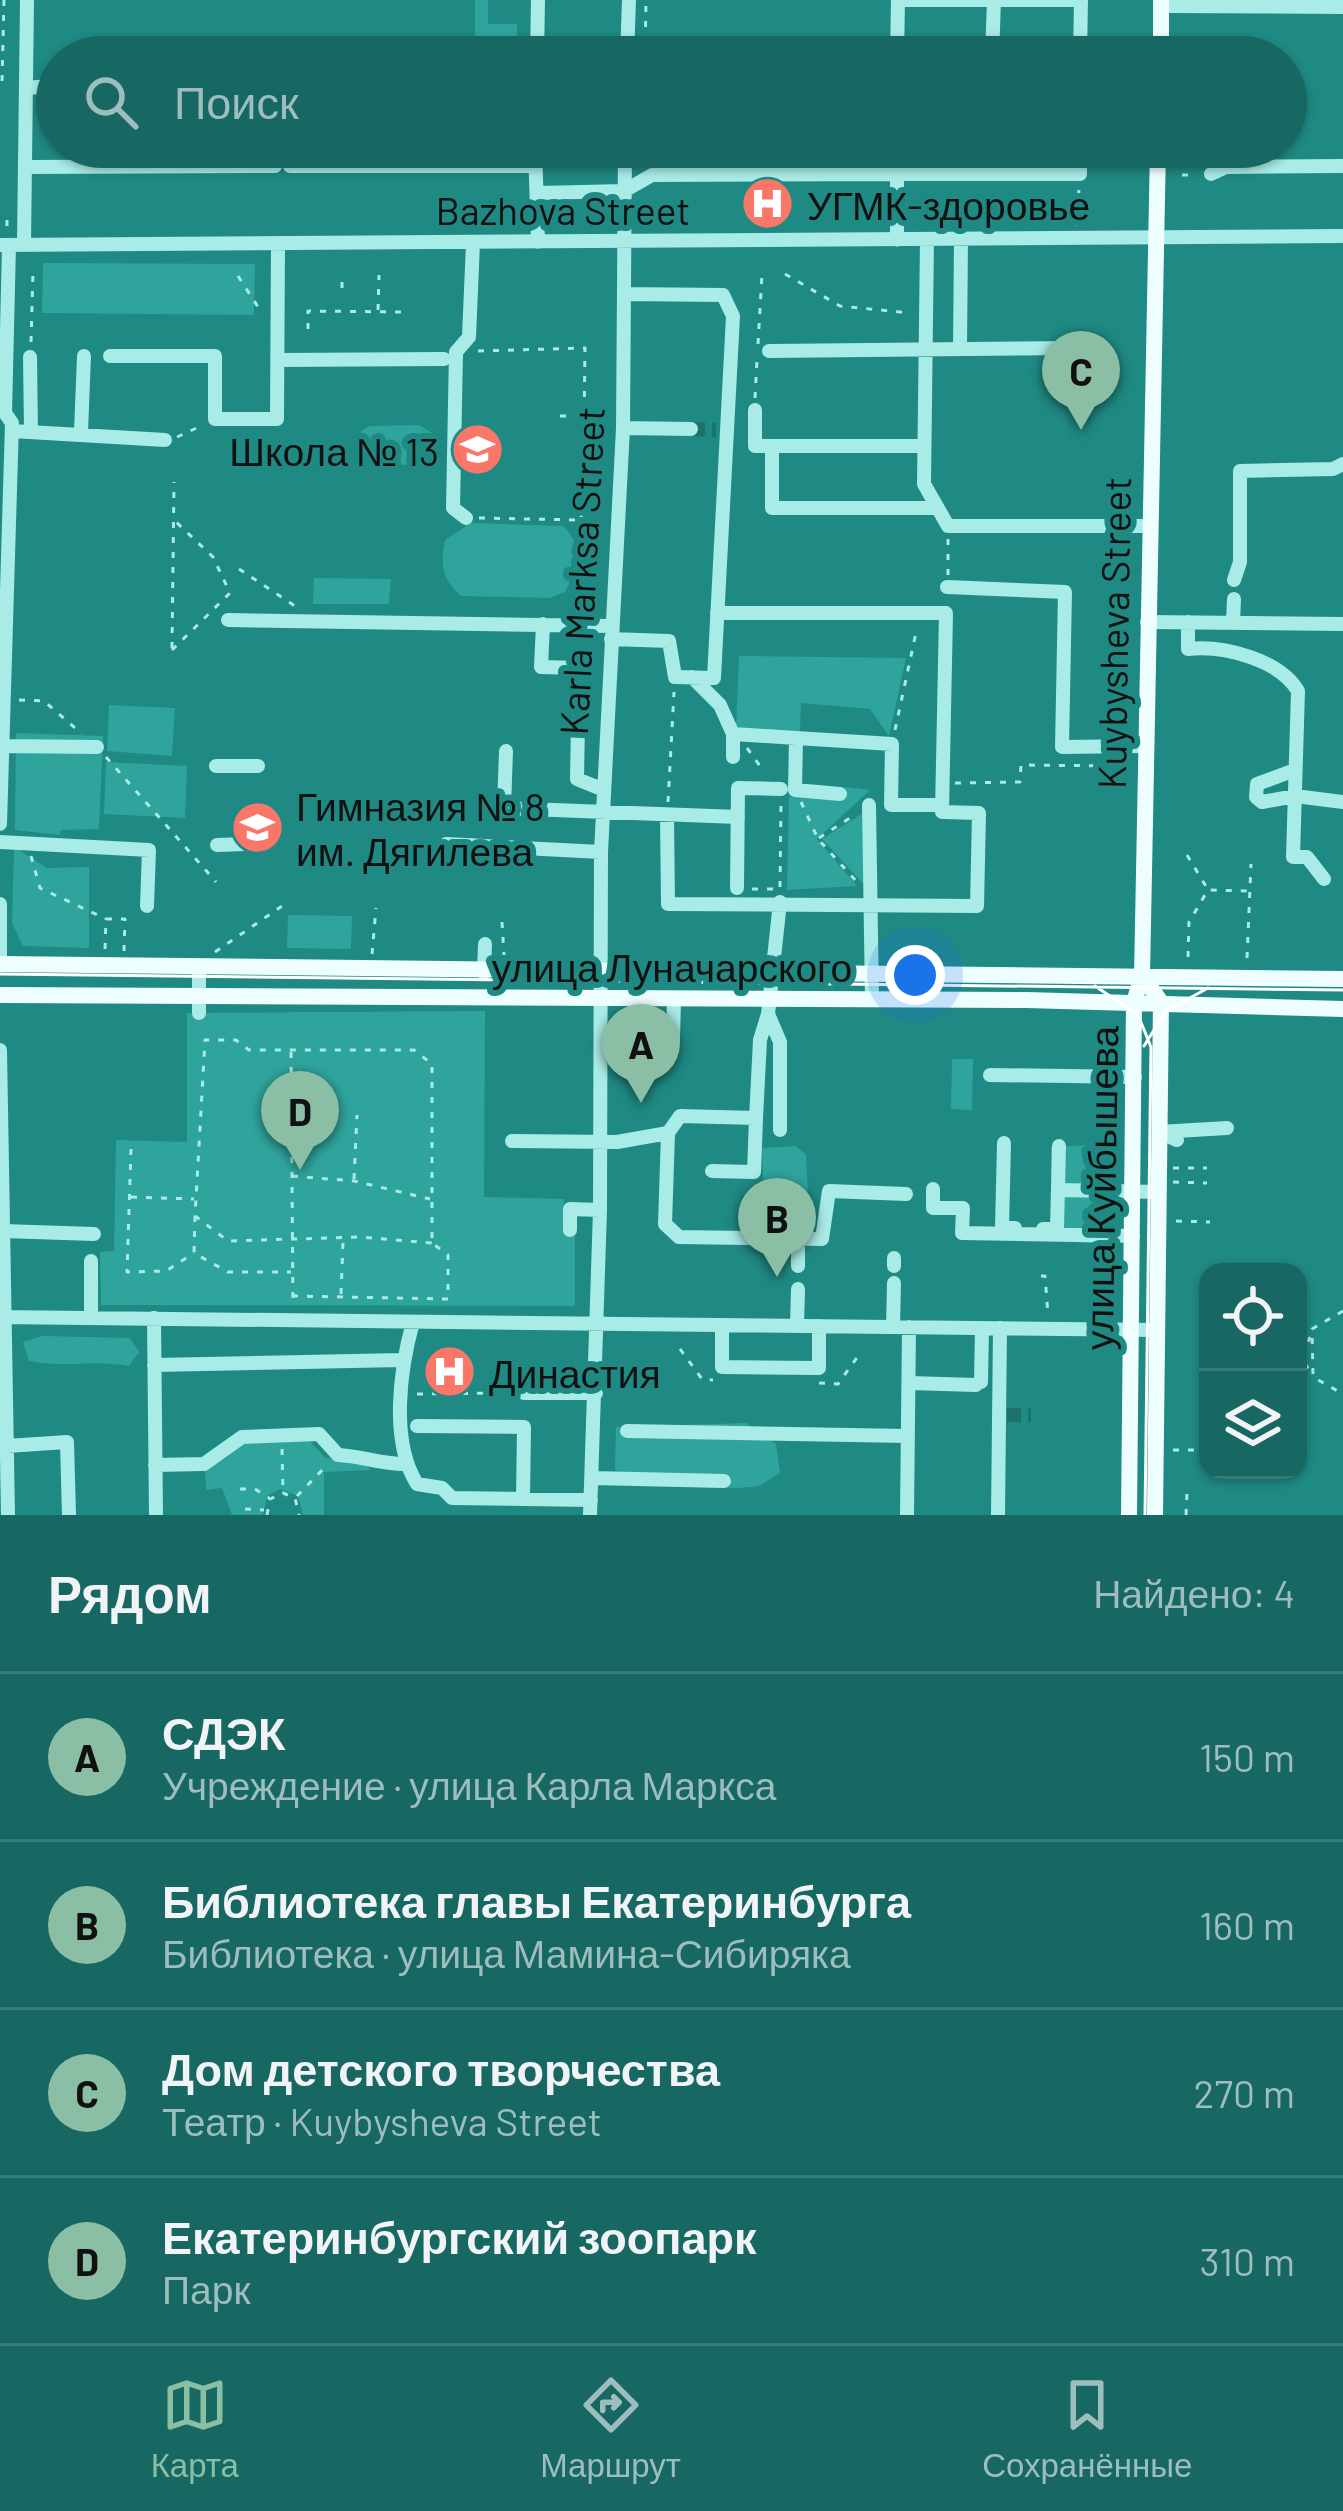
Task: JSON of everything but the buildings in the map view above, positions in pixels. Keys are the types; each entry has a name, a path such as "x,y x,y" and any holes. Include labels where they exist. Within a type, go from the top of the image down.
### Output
{"main road":[{"path":"1161,3 1163,36"},
{"name":"Kuybysheva Street","path":"1142,976 1157,168"},
{"name":"улица Луначарского","path":"0,963 599,975 1343,979"},
{"name":"улица Куйбышева","path":"1129,1515 1133,1192 1128,1136 1135,1077 1134,1002 1142,976"},
{"name":"улица Куйбышева","path":"1142,976 1161,1002 1163,1187 1155,1515"},
{"name":"улица Луначарского","path":"0,995 199,1005 599,998 769,1007 872,1000 1161,1002 1343,1010"}],"street":[{"path":"0,824 3,603 12,431 5,413 3,351 11,244 26,167 27,0"},
{"path":"537,36 538,0"},
{"path":"628,36 629,0"},
{"path":"898,36 898,0 1081,0 1080,36"},
{"path":"993,36 994,0"},
{"path":"1161,3 1340,4"},
{"path":"628,24 645,23"},
{"path":"28,88 36,87"},
{"path":"1307,166 1343,166"},
{"path":"26,167 36,167"},
{"path":"536,168 538,242"},
{"name":"Karla Marksa Street","path":"598,1324 601,852 626,242 625,168"},
{"path":"538,193 624,191 652,175 1080,174 1080,168"},
{"path":"1210,174 1222,168"},
{"path":"897,174 897,240"},
{"name":"Bazhova Street","path":"11,244 1343,236"},
{"path":"927,239 924,484 948,526 1148,526"},
{"path":"960,349 961,239"},
{"path":"278,359 450,356 469,337 472,243"},
{"path":"110,356 215,356 215,419 278,419 278,244"},
{"path":"229,620 543,624 669,640 675,677 714,678 722,430 733,316 723,295 624,294"},
{"path":"769,351 1078,347"},
{"path":"81,432 84,356"},
{"path":"450,356 453,508 466,518"},
{"path":"30,357 31,432"},
{"path":"755,410 755,446 924,446"},
{"path":"615,430 691,430"},
{"path":"12,431 165,440"},
{"path":"772,446 772,508 937,508"},
{"path":"1234,580 1240,562 1240,471 1333,469 1343,464"},
{"path":"947,587 1064,592 1062,747 1143,746"},
{"path":"1234,599 1234,622"},
{"path":"667,815 667,903 780,896 977,906 979,813 942,812 946,613 717,613"},
{"path":"1188,622 1188,649 1267,663 1288,674 1298,691 1293,857 1307,856 1324,880"},
{"path":"1120,627 1188,622 1342,625"},
{"path":"543,624 541,667 579,668 577,779 604,790"},
{"path":"692,677 720,705 733,734 733,757"},
{"path":"733,734 892,744 891,805 942,805"},
{"path":"788,789 796,738"},
{"path":"1,746 97,747"},
{"path":"506,752 504,808 738,817"},
{"path":"217,766 258,766"},
{"path":"1295,770 1283,778 1264,779 1257,784 1256,796 1286,802 1295,796 1343,802"},
{"path":"737,889 738,788 840,794"},
{"path":"868,805 872,1000"},
{"path":"0,842 149,850 147,906"},
{"path":"217,844 245,844"},
{"path":"446,844 601,852"},
{"path":"712,1171 754,1172 760,1040 775,975 780,896"},
{"path":"0,904 0,963"},
{"path":"484,973 485,944"},
{"path":"199,967 199,1005"},
{"path":"673,1040 674,999"},
{"path":"769,1007 780,1042 779,1130"},
{"path":"0,1050 8,1515"},
{"path":"990,1075 1135,1077"},
{"path":"756,1118 680,1116 668,1133 665,1224 680,1237 822,1239 829,1191 906,1194"},
{"path":"1128,1136 1227,1128"},
{"path":"1160,1132 1178,1140"},
{"path":"512,1141 600,1141 668,1133"},
{"path":"1004,1142 1002,1228 1057,1229 1063,1190 1059,1146"},
{"path":"1063,1190 1133,1192 1163,1187"},
{"path":"933,1189 933,1208 963,1208 962,1233 1132,1236"},
{"path":"569,1230 570,1210 600,1210"},
{"path":"3,1231 39,1227 94,1234"},
{"path":"798,1238 798,1266"},
{"path":"91,1261 92,1318"},
{"path":"894,1283 909,1383 907,1515"},
{"path":"797,1325 798,1288"},
{"path":"2,1317 1157,1330"},
{"path":"154,1318 156,1515"},
{"path":"413,1322 402,1360 404,1464 419,1486 442,1488 451,1498 523,1499 590,1507 598,1324"},
{"path":"722,1325 722,1367 820,1368 819,1326"},
{"path":"909,1383 978,1383 982,1328"},
{"path":"998,1515 1003,1415 1000,1328"},
{"path":"154,1365 402,1360"},
{"path":"524,1393 596,1393"},
{"path":"417,1426 524,1426 523,1499"},
{"path":"627,1431 908,1436"},
{"path":"155,1465 204,1464 238,1438 323,1435 338,1454 359,1456 369,1463 404,1464"},
{"path":"7,1446 67,1442 69,1515"},
{"path":"592,1478 724,1481"}],"path":[{"path":"4,0 2,82 9,83"},
{"path":"645,36 646,0"},
{"path":"1076,230 1080,174"},
{"path":"7,220 8,228"},
{"path":"30,357 33,272"},
{"path":"785,274 840,306 917,314 926,323"},
{"path":"342,275 342,288"},
{"path":"378,312 379,275"},
{"path":"238,276 263,315"},
{"path":"308,328 308,311 404,312"},
{"path":"450,356 585,348 581,520 466,518"},
{"path":"560,416 584,416"},
{"path":"584,431 615,430"},
{"path":"174,482 172,650 230,592 213,557 174,520"},
{"path":"947,587 948,526"},
{"path":"239,568 317,621"},
{"path":"892,744 920,613"},
{"path":"667,815 675,677"},
{"path":"3,700 44,701 97,747 216,882"},
{"path":"753,755 760,766"},
{"path":"943,784 1020,782 1021,765 1123,766"},
{"path":"788,789 818,839 856,881"},
{"path":"780,896 788,789"},
{"path":"818,839 868,805"},
{"path":"32,843 31,870 40,888 106,919 125,919 124,957"},
{"path":"1186,855 1208,890"},
{"path":"1247,958 1251,864"},
{"path":"1208,890 1250,891"},
{"path":"1188,957 1189,922 1208,890"},
{"path":"213,952 285,904"},
{"path":"372,956 376,908"},
{"path":"105,956 106,919"},
{"path":"502,922 504,957"},
{"path":"194,1253 205,1040 236,1040 249,1050 414,1050 432,1064 432,1243"},
{"path":"291,1050 293,1306"},
{"path":"354,1181 357,1115"},
{"path":"1063,1190 1128,1136"},
{"path":"130,1149 127,1272 166,1271 194,1253"},
{"path":"1168,1168 1207,1168"},
{"path":"292,1176 354,1181 432,1199"},
{"path":"1163,1187 1207,1183"},
{"path":"129,1197 196,1199"},
{"path":"756,1238 758,1198"},
{"path":"195,1216 228,1241 343,1242 361,1237 432,1243 448,1255 448,1299 292,1296"},
{"path":"1167,1221 1210,1222"},
{"path":"341,1297 343,1242"},
{"path":"194,1253 229,1272 293,1273"},
{"path":"1041,1276 1048,1315"},
{"path":"1307,1345 1312,1329 1343,1311"},
{"path":"1312,1329 1313,1377"},
{"path":"680,1349 702,1379"},
{"path":"1307,1368 1313,1377 1343,1394"},
{"path":"403,1394 524,1393"},
{"path":"282,1436 283,1493"},
{"path":"1163,1449 1199,1450"},
{"path":"295,1498 338,1454"},
{"path":"240,1489 255,1489 271,1498"},
{"path":"1186,1515 1187,1492"},
{"path":"271,1498 283,1493 295,1498"},
{"path":"245,1510 267,1512 271,1498"},
{"path":"295,1498 299,1515"}],"shaded area":[{"path":"475,0 488,0 488,24 517,24 517,36 475,36"},
{"path":"43,263 255,264 254,315 42,313"},
{"path":"419,425 432,433 430,457 396,465 362,459 361,431 369,426"},
{"path":"471,523 563,526 576,549 565,592 550,598 461,596 446,577 443,549 445,540"},
{"path":"314,578 391,579 389,604 313,604"},
{"path":"739,656 906,658 889,736 870,709 801,703 800,732 736,729"},
{"path":"109,705 175,708 172,756 107,751"},
{"path":"16,733 103,736 99,829 61,830 60,835 15,830"},
{"path":"106,762 187,766 185,818 104,814"},
{"path":"845,787 870,790 817,839 857,886 787,890 789,797 842,797"},
{"path":"865,812 866,887 822,839"},
{"path":"14,847 47,868 89,867 89,948 23,946 12,923"},
{"path":"288,915 352,916 351,949 287,948"},
{"path":"485,1011 484,1197 564,1199 563,1229 575,1230 575,1306 101,1305 100,1252 114,1251 116,1140 187,1142 187,1013"},
{"path":"952,1059 973,1059 972,1110 951,1109"},
{"path":"1110,1144 1108,1244 1060,1241 1051,1223 1051,1147"},
{"path":"795,1146 806,1154 808,1196 801,1204 764,1204 762,1148"},
{"path":"42,1336 130,1338 139,1352 129,1366 29,1361 23,1342"},
{"path":"746,1423 776,1444 780,1473 759,1486 633,1485 615,1469 616,1427"},
{"path":"310,1441 325,1458 360,1460 371,1470 324,1472 324,1515 303,1515 298,1496 280,1489 267,1496 263,1515 232,1515 222,1488 206,1490 205,1468 237,1444"}],"tunnel":[{"path":"691,429 716,430"},
{"path":"1007,1415 1031,1415"}],"tram line":[{"path":"0,974 1343,990"},
{"path":"1095,986 1138,1015 1151,1047 1145,1515"},
{"path":"1144,1046 1166,1011 1208,988"}],"place":[{"name":"УГМК-здоровье","path":"768,204"},
{"name":"Дом детского творчества","path":"1081,430"},
{"name":"Школа № 13","path":"478,450"},
{"name":"Гимназия № 8 им. Дягилева","path":"257,827"},
{"name":"СДЭК","path":"641,1103"},
{"name":"Екатеринбургский зоопарк","path":"300,1170"},
{"name":"Библиотека главы Екатеринбурга","path":"777,1277"},
{"name":"Династия","path":"450,1372"}]}
